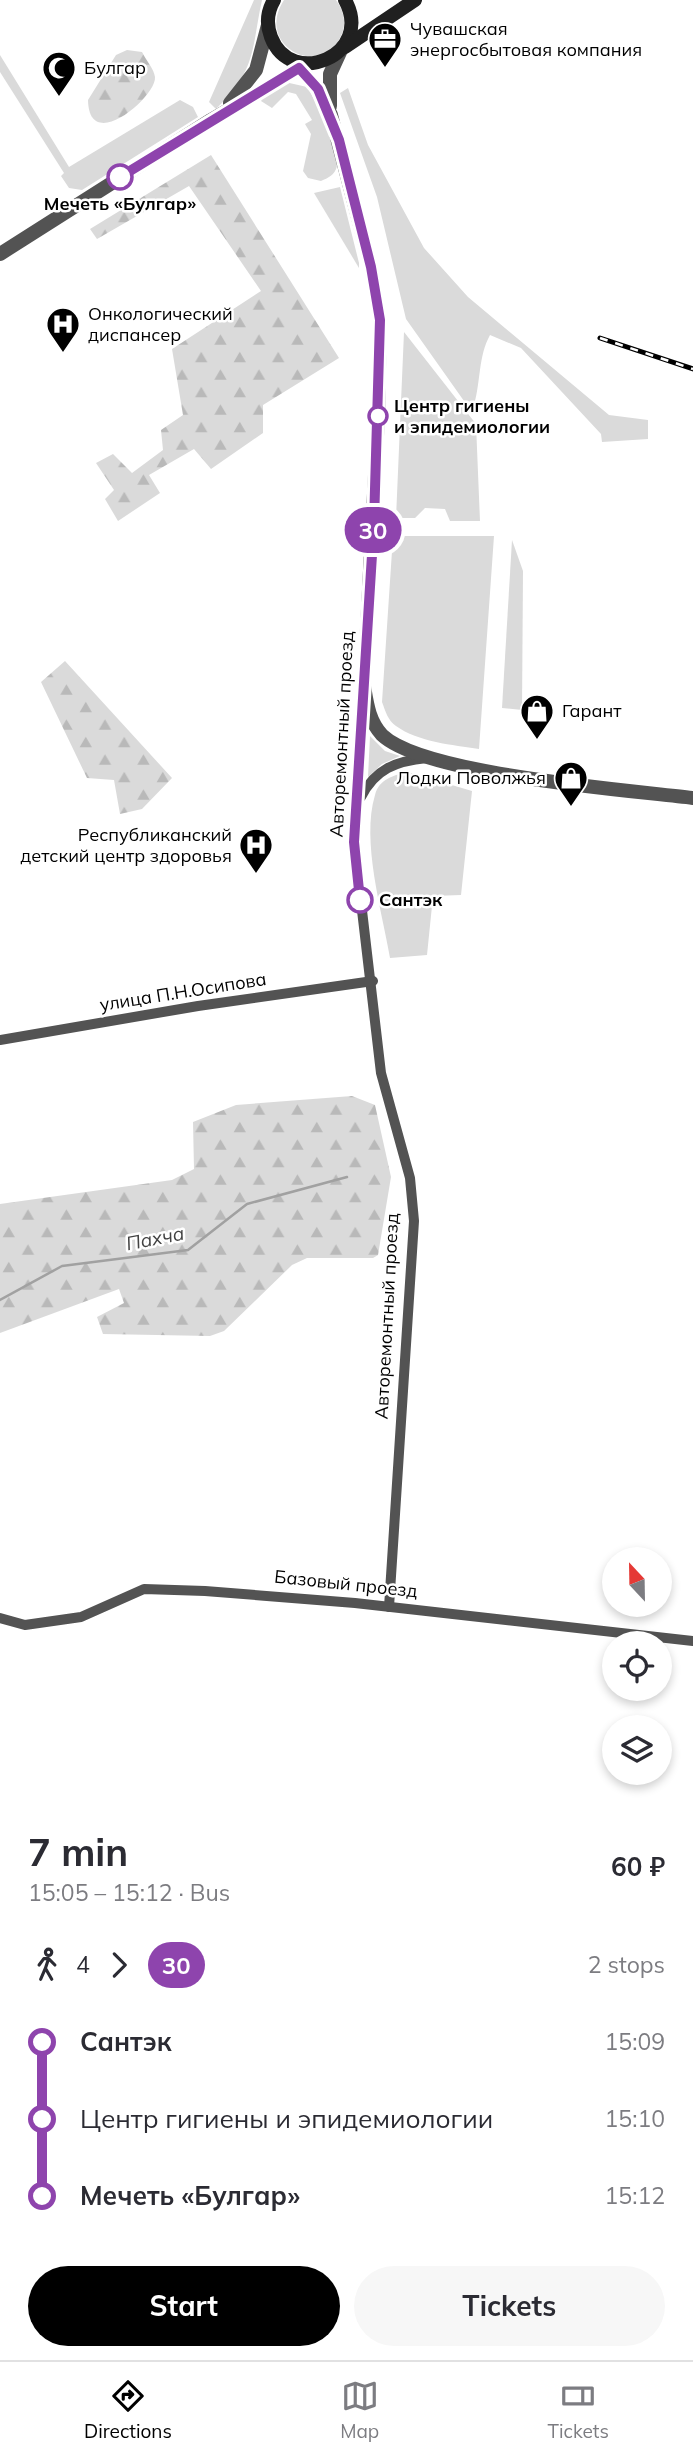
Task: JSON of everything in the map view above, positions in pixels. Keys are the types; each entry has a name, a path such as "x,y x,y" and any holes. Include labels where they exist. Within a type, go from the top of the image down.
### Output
{"main road":[{"path":"274,0 268,25 273,42 300,64 326,60 415,0"},
{"path":"342,49 352,24 345,0"}],"street":[{"path":"211,120 235,99 250,79 263,48 268,25"},
{"name":"Авторемонтный проезд","path":"331,115 330,74 342,49"},
{"path":"0,254 300,64"},
{"name":"Авторемонтный проезд","path":"300,64 318,89 331,115 365,241 380,320 377,443 354,842 373,981 381,1073 410,1178 414,1221 389,1607"},
{"path":"364,686 371,718 381,733 397,745 429,757 506,774 693,798"},
{"path":"358,803 367,785 383,769 404,761 429,757"},
{"name":"улица П.Н.Осипова","path":"0,1040 198,1006 373,981"},
{"name":"Базовый проезд","path":"0,1618 25,1625 81,1618 144,1589 205,1591 389,1607 693,1641"}],"green space":[{"path":"254,0 262,0 250,59 239,82 216,109 209,102"},
{"path":"284,0 336,0 343,13 344,27 332,49 319,55 306,56 294,52 284,43 277,31 277,17"},
{"path":"127,50 142,52 155,77 153,86 135,107 123,116 110,122 99,122 91,116 88,100 116,55"},
{"path":"0,55 69,167 180,100 193,107 198,117 82,190 69,188 61,176 64,173 0,72"},
{"path":"285,82 307,87 322,114 335,148 336,169 321,181 308,178 303,171 311,134 305,124 312,120 296,94 288,92 272,108 261,101 266,92"},
{"path":"348,88 368,145 424,248 468,297 609,415 648,420 648,439 602,442 601,434 521,348 490,335 483,352 474,405 464,401 406,319 377,197 340,93"},
{"path":"211,155 339,358 263,405 263,433 211,469 194,449 149,475 160,493 118,521 105,499 114,490 96,463 113,454 132,473 163,450 161,430 183,415 172,349 261,291 189,186 97,239 90,229"},
{"path":"340,187 359,263 359,268 314,193"},
{"path":"404,332 476,424 480,521 450,521 445,509 425,508 415,518 396,518"},
{"path":"393,536 494,536 479,749 415,736 393,724 386,712 382,702"},
{"path":"512,540 523,571 522,710 502,708"},
{"path":"65,661 172,778 142,809 120,814 114,780 87,778 41,682"},
{"path":"370,736 385,751 400,756 382,764 368,777"},
{"path":"408,772 472,791 461,895 433,896 427,955 390,958 371,854 371,813 380,785 392,776"},
{"path":"352,1096 375,1105 391,1177 378,1255 373,1258 307,1258 292,1265 224,1331 210,1336 103,1334 97,1317 124,1303 119,1289 0,1333 0,1204 172,1180 194,1169 193,1122 236,1105"}],"waterway":[{"name":"Пахча","path":"0,1300 62,1266 188,1250 247,1204 347,1177"}],"railway":[{"path":"600,338 693,369"}],"bus line":[{"name":"30","path":"120,177 299,68 318,89 331,115 365,241 380,320 374,523 354,842 360,900"}],"place":[{"name":"Чувашская энергосбытовая компания","path":"385,69"},
{"name":"Булгар","path":"59,98"},
{"name":"Мечеть «Булгар»","path":"120,177"},
{"name":"Онкологический диспансер","path":"63,354"},
{"name":"Центр гигиены и эпидемиологии","path":"378,416"},
{"name":"Гарант","path":"537,741"},
{"name":"Лодки Поволжья","path":"571,808"},
{"name":"Республиканский детский центр здоровья","path":"256,875"},
{"name":"Сантэк","path":"360,900"}]}
